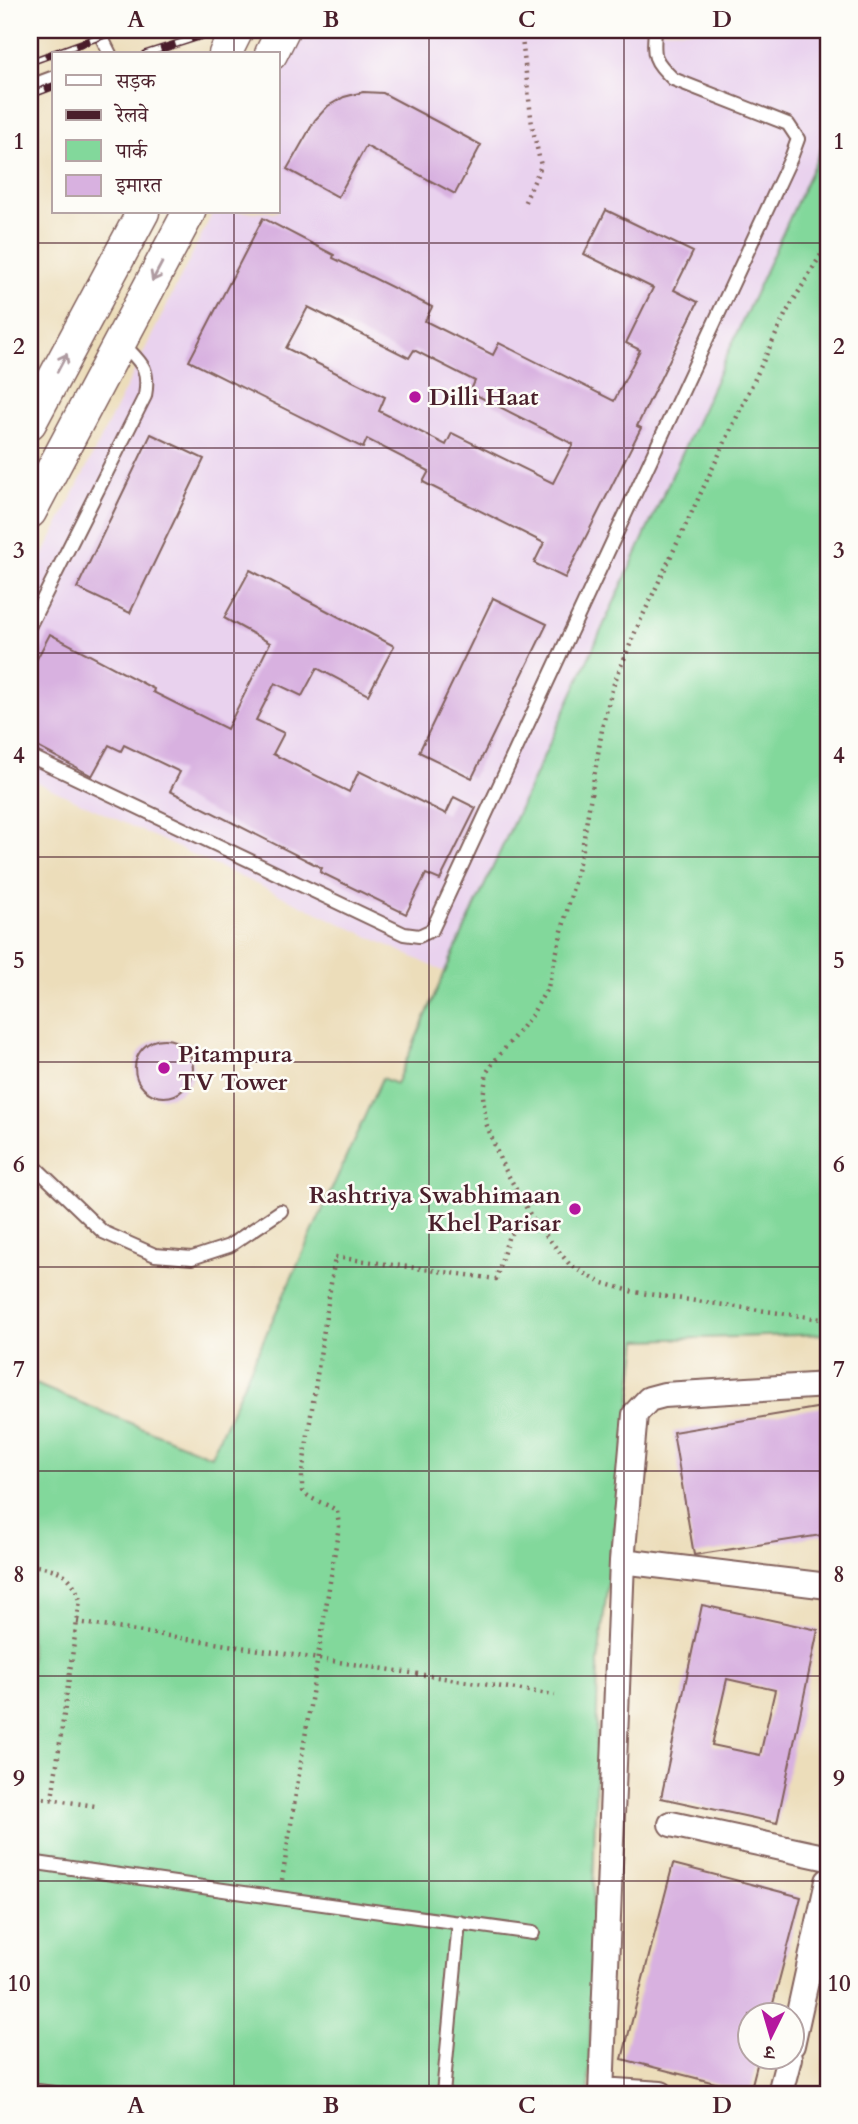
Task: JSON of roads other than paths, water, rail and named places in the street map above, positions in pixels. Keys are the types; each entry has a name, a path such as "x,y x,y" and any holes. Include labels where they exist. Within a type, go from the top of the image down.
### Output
{"street":[{"path":"226,52 237,30"},
{"path":"272,52 283,30"},
{"path":"30,423 142,214"},
{"path":"30,512 188,214"},
{"path":"661,2094 601,2092 622,1561 635,1414 649,1399 664,1395 828,1385"},
{"path":"622,1561 828,1586"},
{"path":"671,1824 828,1858"},
{"path":"801,2002 828,1881"},
{"path":"777,2094 780,2092 785,2072"}],"lane":[{"path":"97,30 109,52"},
{"path":"30,756 404,934 419,936 432,930 798,139 788,124 673,79 659,65 653,54 655,30"},
{"path":"30,86 52,78"},
{"path":"30,625 145,397 147,384 144,366 120,341"},
{"path":"30,1162 103,1232 155,1255 192,1258 229,1246 281,1211"},
{"path":"30,1861 533,1933"},
{"path":"443,2094 459,1922"},
{"path":"30,2090 61,2094"}],"railway":[{"path":"58,52 118,30"},
{"path":"151,52 220,30"},
{"path":"30,62 52,54"},
{"path":"30,95 52,87"}],"place":[{"name":"Dilli Haat","path":"415,397"},
{"name":"Pitampura TV Tower","path":"164,1068"},
{"name":"Rashtriya Swabhimaan Khel Parisar","path":"575,1209"}]}
